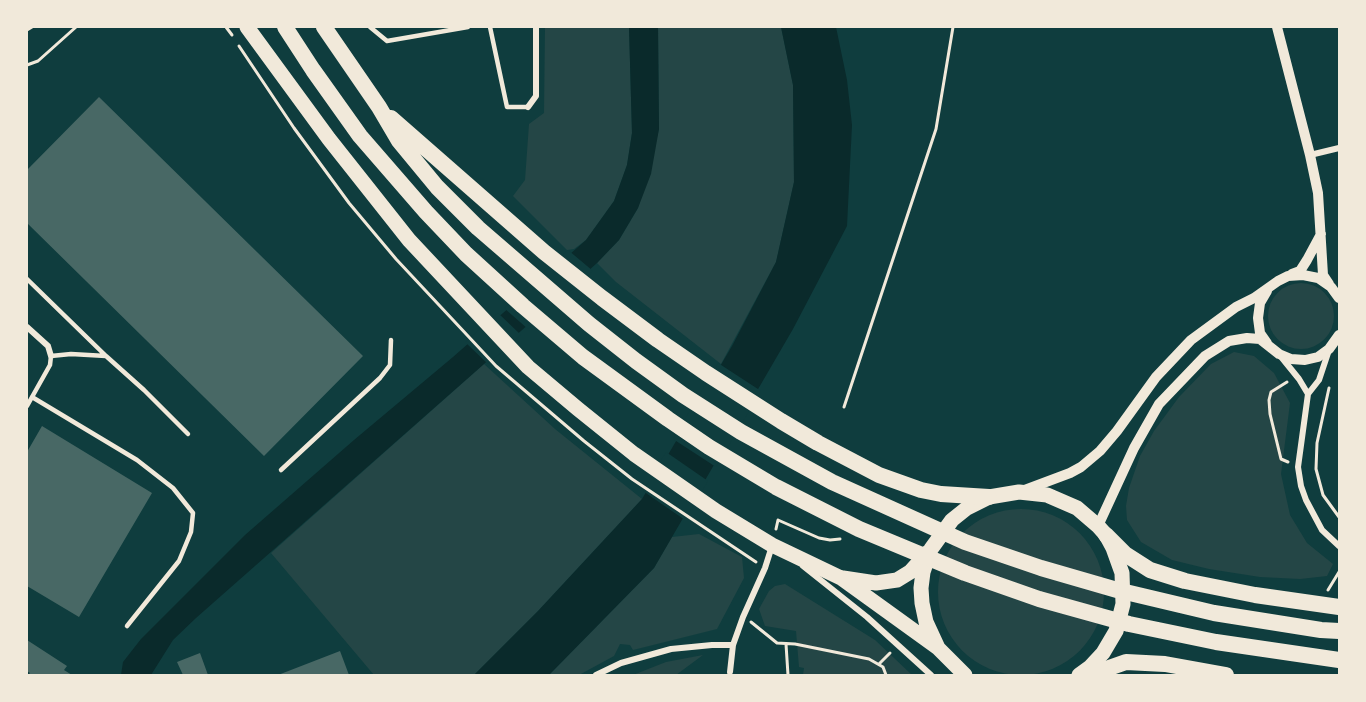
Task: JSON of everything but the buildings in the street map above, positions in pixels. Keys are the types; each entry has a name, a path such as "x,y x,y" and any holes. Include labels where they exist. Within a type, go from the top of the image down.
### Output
{"highway":[{"path":"285,27 360,136 466,254 583,357 710,447 776,486 859,529 964,573 1039,599 1129,624 1216,642 1339,660"},
{"path":"324,27 379,107 399,141 437,187 487,236 589,324 636,361 683,395 741,432 832,482 965,542 1117,590 1214,613 1339,632"},
{"path":"379,107 544,252 639,326 706,373 818,443 879,475 921,490 941,494 989,497"},
{"path":"1102,531 1125,554 1150,570 1185,581 1255,595 1339,607"},
{"path":"1089,675 1126,662 1165,664 1227,675"}],"main road":[{"path":"247,27 329,139 409,240 528,367 634,454 716,511 778,548 840,578 938,648 964,675"},
{"path":"261,27 289,84"},
{"path":"840,578 876,583 897,580 910,572 931,549 952,520 989,497 1019,492 1042,494 1057,499 1077,508 1102,531 1113,548 1122,573 1123,604 1116,631 1103,653 1079,675"},
{"path":"931,549 923,572 922,603 926,622 938,648"}],"street":[{"path":"528,107 536,96 536,27"},
{"path":"1277,27 1318,193 1323,275 1339,298"},
{"path":"1310,155 1339,148"},
{"path":"1019,492 1081,467 1117,431 1156,377 1191,340 1236,307 1283,278 1300,271 1321,234"},
{"path":"1268,345 1260,333 1258,318 1260,303 1267,290 1283,278 1303,274 1318,278 1331,287"},
{"path":"27,327 48,345 51,356"},
{"path":"1339,335 1329,349 1319,380 1308,394 1298,467 1306,500 1322,530 1339,546"},
{"path":"1102,531 1134,448 1159,404 1205,356 1229,341 1247,338 1260,339 1279,354 1308,394"},
{"path":"1279,354 1291,359 1305,360 1317,357 1329,349"},
{"path":"729,674 733,645 743,617 765,568 778,548 867,617 931,675"},
{"path":"596,675 621,663 671,649 733,645"}],"lane":[{"path":"369,27 387,41 468,27"},
{"path":"490,27 507,107 528,107"},
{"path":"27,279 188,434"},
{"path":"281,470 380,378 390,365 391,340"},
{"path":"27,406 50,365 51,356 71,354 106,356"},
{"path":"32,397 144,465 173,488 194,513 191,532 179,561 128,626"}],"path":[{"path":"27,30 32,27"},
{"path":"27,65 38,61 76,27"},
{"path":"226,27 232,36"},
{"path":"844,407 936,129 954,27"},
{"path":"238,45 342,194 396,259"},
{"path":"1281,459 1270,414 1269,400 1271,392 1284,383"},
{"path":"1330,384 1317,443 1316,469 1323,495 1339,517"},
{"path":"702,526 756,562"},
{"path":"743,617 777,642 869,659 879,664 886,675"},
{"path":"786,643 788,675"},
{"path":"879,664 891,652"}],"shaded area":[{"path":"545,27 629,27 632,133 627,165 614,201 586,240 574,249 567,250 513,196 525,180 529,124 544,113"},
{"path":"629,27 658,27 659,129 651,174 638,208 619,240 597,263 484,364 196,618 173,640 151,675 121,675 123,662 141,639 245,535 586,240 614,201 627,165 632,133"},
{"path":"658,27 781,27 793,85 794,182 776,262 721,364 616,282 597,263 619,240 638,208 659,129"},
{"path":"781,27 836,27 847,80 852,125 847,226 793,329 654,568 549,675 474,675 538,611 642,499 732,346 776,262 794,182 793,85"},
{"path":"1301,283 1314,286 1324,293 1331,303 1334,316 1331,329 1324,339 1314,346 1301,349 1288,346 1278,339 1271,329 1268,316 1271,303 1278,293 1288,286"},
{"path":"1234,352 1254,356 1274,373 1290,403 1281,474 1290,515 1307,543 1333,564 1327,576 1300,579 1260,577 1209,569 1172,560 1141,542 1127,520 1126,506 1129,488 1140,456 1154,431 1179,397 1211,364"},
{"path":"484,364 555,429 642,499 538,611 474,675 374,675 271,553"},
{"path":"1021,509 1037,510 1053,515 1080,533 1098,560 1103,576 1103,608 1098,624 1080,651 1053,669 1037,674 1021,675 1005,674 989,669 962,651 944,624 939,608 938,592 939,576 944,560 962,533 989,515 1005,510"},
{"path":"699,534 742,557 744,578 717,629 633,650 630,645 620,644 614,656 579,675 549,675 654,568 672,537"},
{"path":"785,584 875,640 912,675 803,675 804,668 799,667 796,631 765,626 759,609 769,591 775,586"},
{"path":"703,655 676,675 633,675 666,662"}],"pier":[{"path":"568,250 593,271 528,329 504,308"},
{"path":"498,313 521,335 488,364 465,342"},
{"path":"718,363 761,391 716,467 673,439"},
{"path":"666,452 708,481 685,520 643,491"}]}
